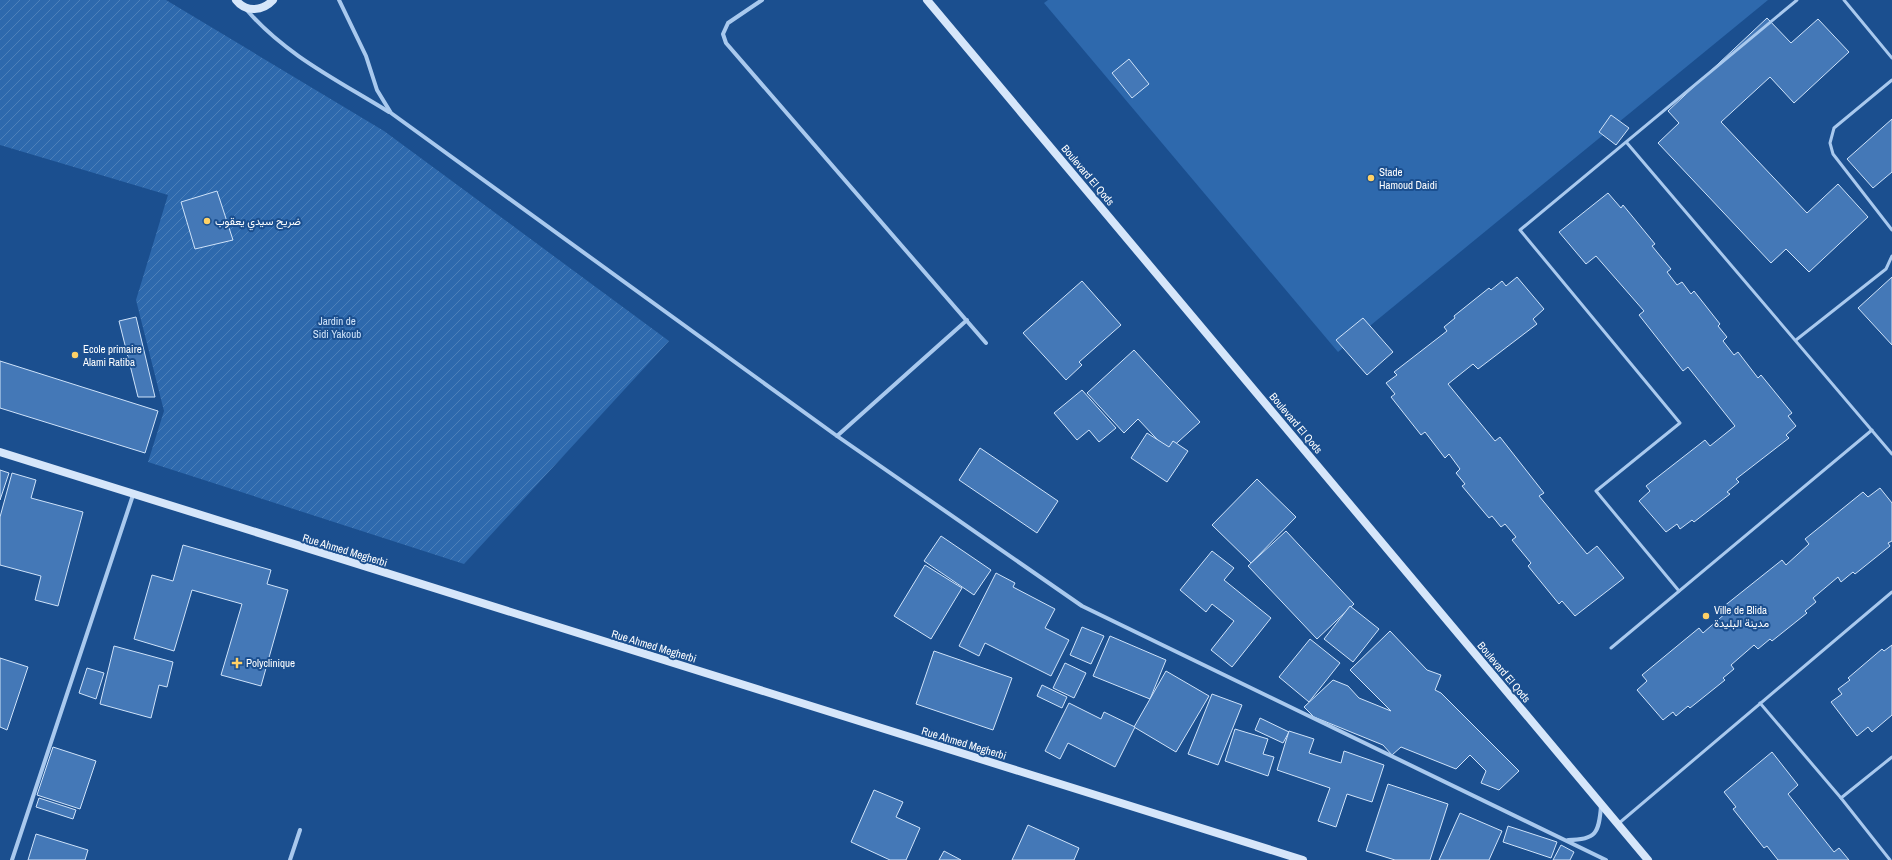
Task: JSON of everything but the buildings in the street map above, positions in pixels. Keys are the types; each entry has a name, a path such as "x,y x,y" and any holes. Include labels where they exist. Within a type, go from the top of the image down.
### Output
{"main road":[{"path":"238,3 252,9 260,9 267,6 273,0"},
{"name":"Boulevard El Qods","path":"927,0 1648,860"},
{"name":"Rue Ahmed Megherbi","path":"0,452 133,495 1303,860"}],"street":[{"path":"339,0 366,56 377,90 391,113"},
{"path":"762,0 728,24 723,34 726,43 986,343"},
{"path":"238,3 262,27 291,52 391,113 837,436 1082,606 1606,860"},
{"path":"837,436 967,320"},
{"path":"12,860 133,495"},
{"path":"1566,840 1586,840 1596,832 1600,821 1601,805"},
{"path":"290,860 300,830"}],"lane":[{"path":"1679,591 1596,491 1680,423 1520,230 1797,0"},
{"path":"1844,0 1892,58"},
{"path":"1892,80 1834,128 1830,143 1833,154 1892,230"},
{"path":"1627,142 1892,454"},
{"path":"1796,340 1886,269 1892,256"},
{"path":"1611,648 1872,430"},
{"path":"1618,824 1892,592"},
{"path":"1760,704 1841,798 1890,860"},
{"path":"1841,798 1892,757"}],"green space":[{"name":"Jardin de Sidi Yakoub","path":"0,0 166,0 384,131 669,341 464,564 148,462 164,411 136,300 168,195 0,145"},
{"name":"Stade Hamoud Daidi","path":"1048,0 1768,0 1338,352 1044,3"}],"place":[{"name":"Stade Hamoud Daidi","path":"1371,178"},
{"name":"ضريح سيدي يعقوب","path":"207,221"},
{"name":"Ecole primaire Alami Ratiba","path":"75,355"},
{"name":"Ville de Blida مدينة البليدة","path":"1706,616"},
{"name":"Polyclinique","path":"237,663"}]}
